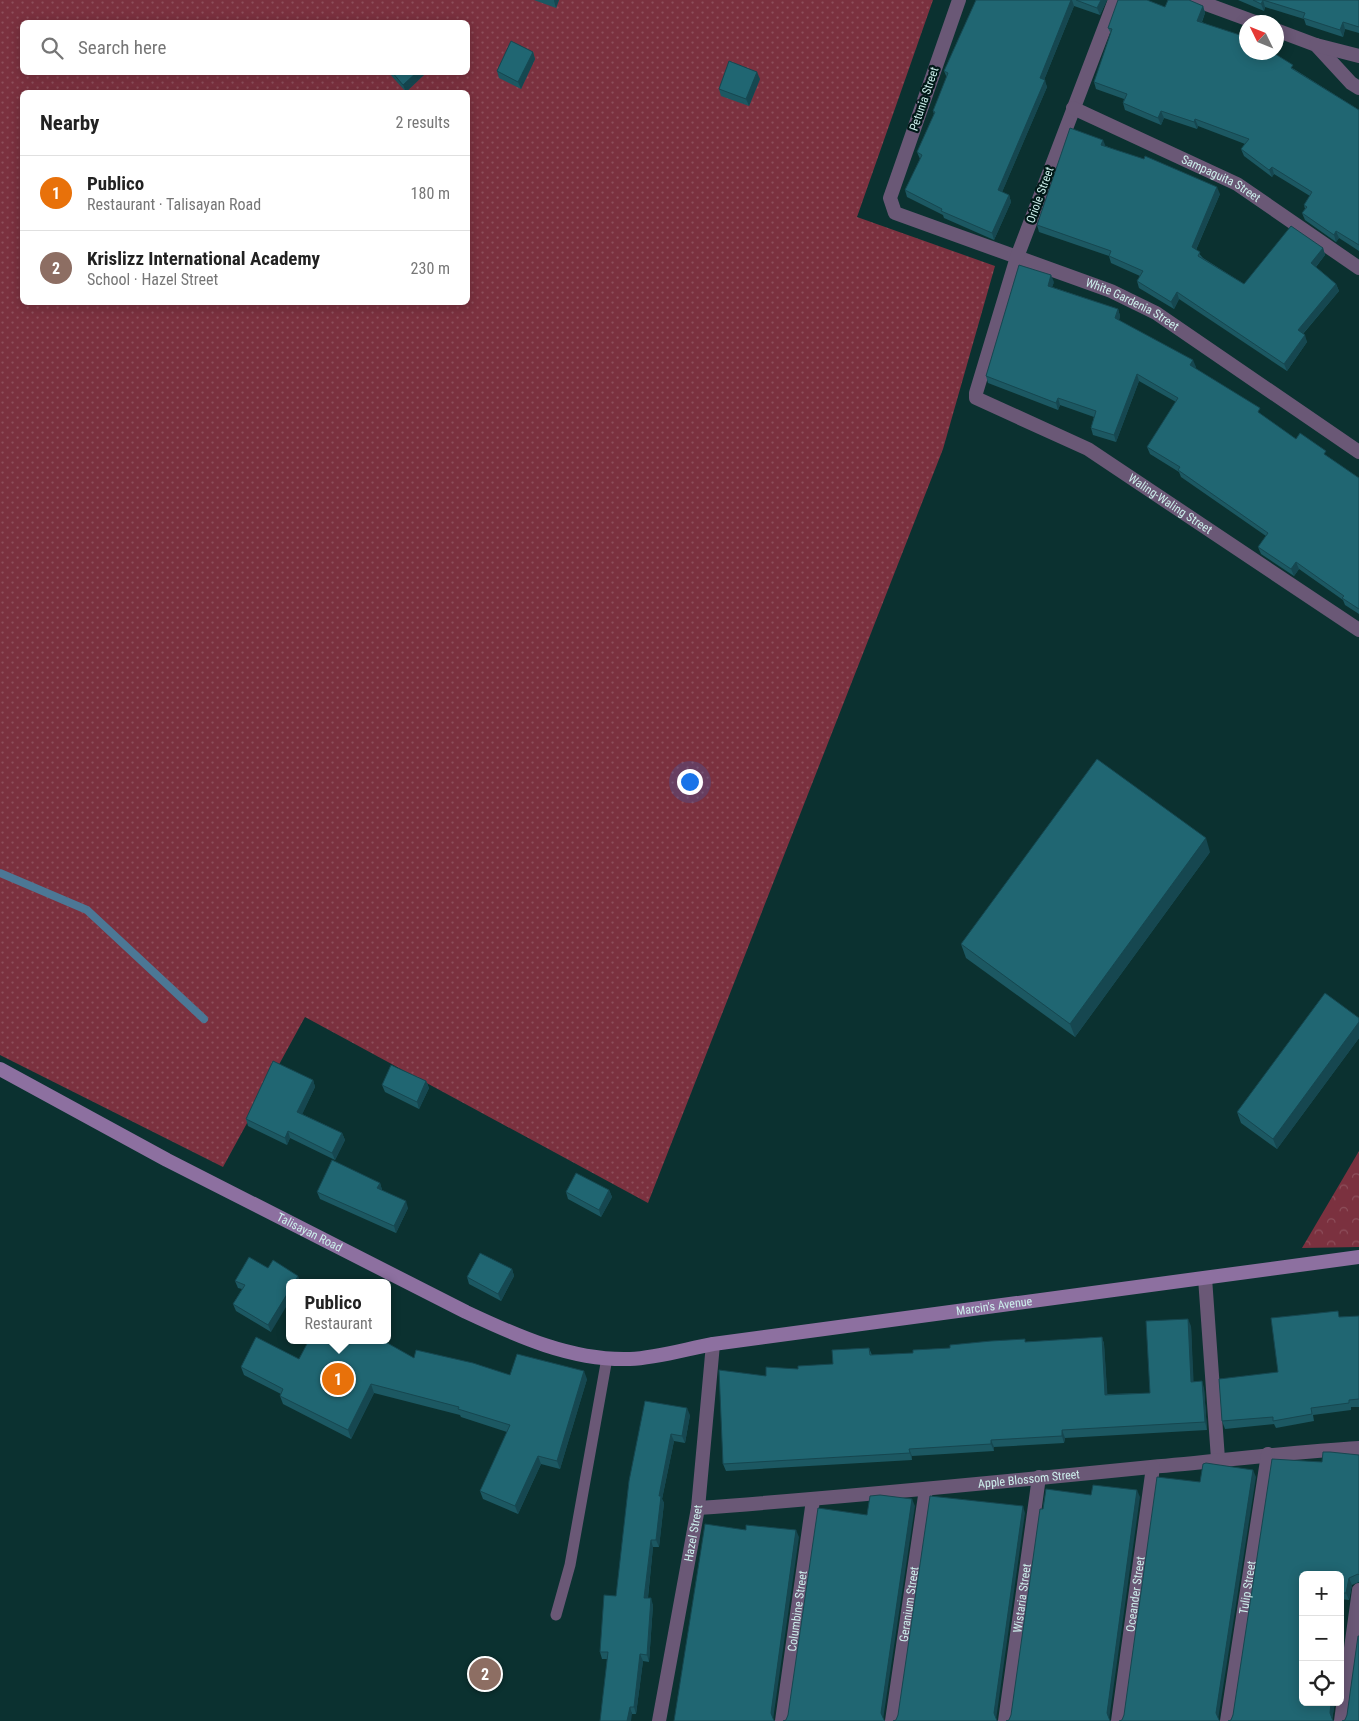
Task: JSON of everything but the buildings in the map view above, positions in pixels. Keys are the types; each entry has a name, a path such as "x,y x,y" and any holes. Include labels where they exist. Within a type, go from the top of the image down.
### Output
{"main road":[{"name":"Talisayan Road","path":"0,1069 167,1160 511,1333 575,1354 632,1359"},
{"name":"Marcin's Avenue","path":"632,1359 713,1344 1359,1257"}],"street":[{"name":"Petunia Street","path":"890,198 959,0"},
{"name":"Oriole Street","path":"976,393 1017,258 1115,0"},
{"path":"1195,0 1239,16"},
{"path":"1284,33 1316,45 1359,56"},
{"path":"1316,45 1359,88"},
{"name":"Sampaguita Street","path":"1073,108 1237,184 1359,268"},
{"name":"White Gardenia Street","path":"890,198 891,206 897,215 1111,291 1156,313 1359,452"},
{"name":"Waling-Waling Street","path":"976,393 976,398 980,401 1088,449 1359,630"},
{"path":"1205,1278 1218,1459"},
{"name":"Hazel Street","path":"659,1721 698,1508 713,1344"},
{"name":"Apple Blossom Street","path":"698,1508 813,1500 1268,1454 1359,1448"},
{"name":"Tulip Street","path":"1227,1721 1268,1454"},
{"name":"Oceander Street","path":"1118,1721 1153,1467"},
{"name":"Wistaria Street","path":"1005,1721 1039,1477"},
{"name":"Geranium Street","path":"892,1721 926,1489"},
{"name":"Columbine Street","path":"782,1721 813,1500"},
{"path":"1341,1721 1359,1590"}],"lane":[{"path":"556,1615 570,1565 607,1358"}],"green space":[{"path":"0,0 933,0 857,217 995,266 943,449 648,1203 305,1017 223,1167 0,1055"},
{"path":"1359,1151 1359,1247 1302,1248"}],"waterway":[{"path":"0,873 87,910 204,1019"}],"place":[{"name":"Publico","path":"338,1379"},
{"name":"Krislizz International Academy","path":"485,1674"}]}
